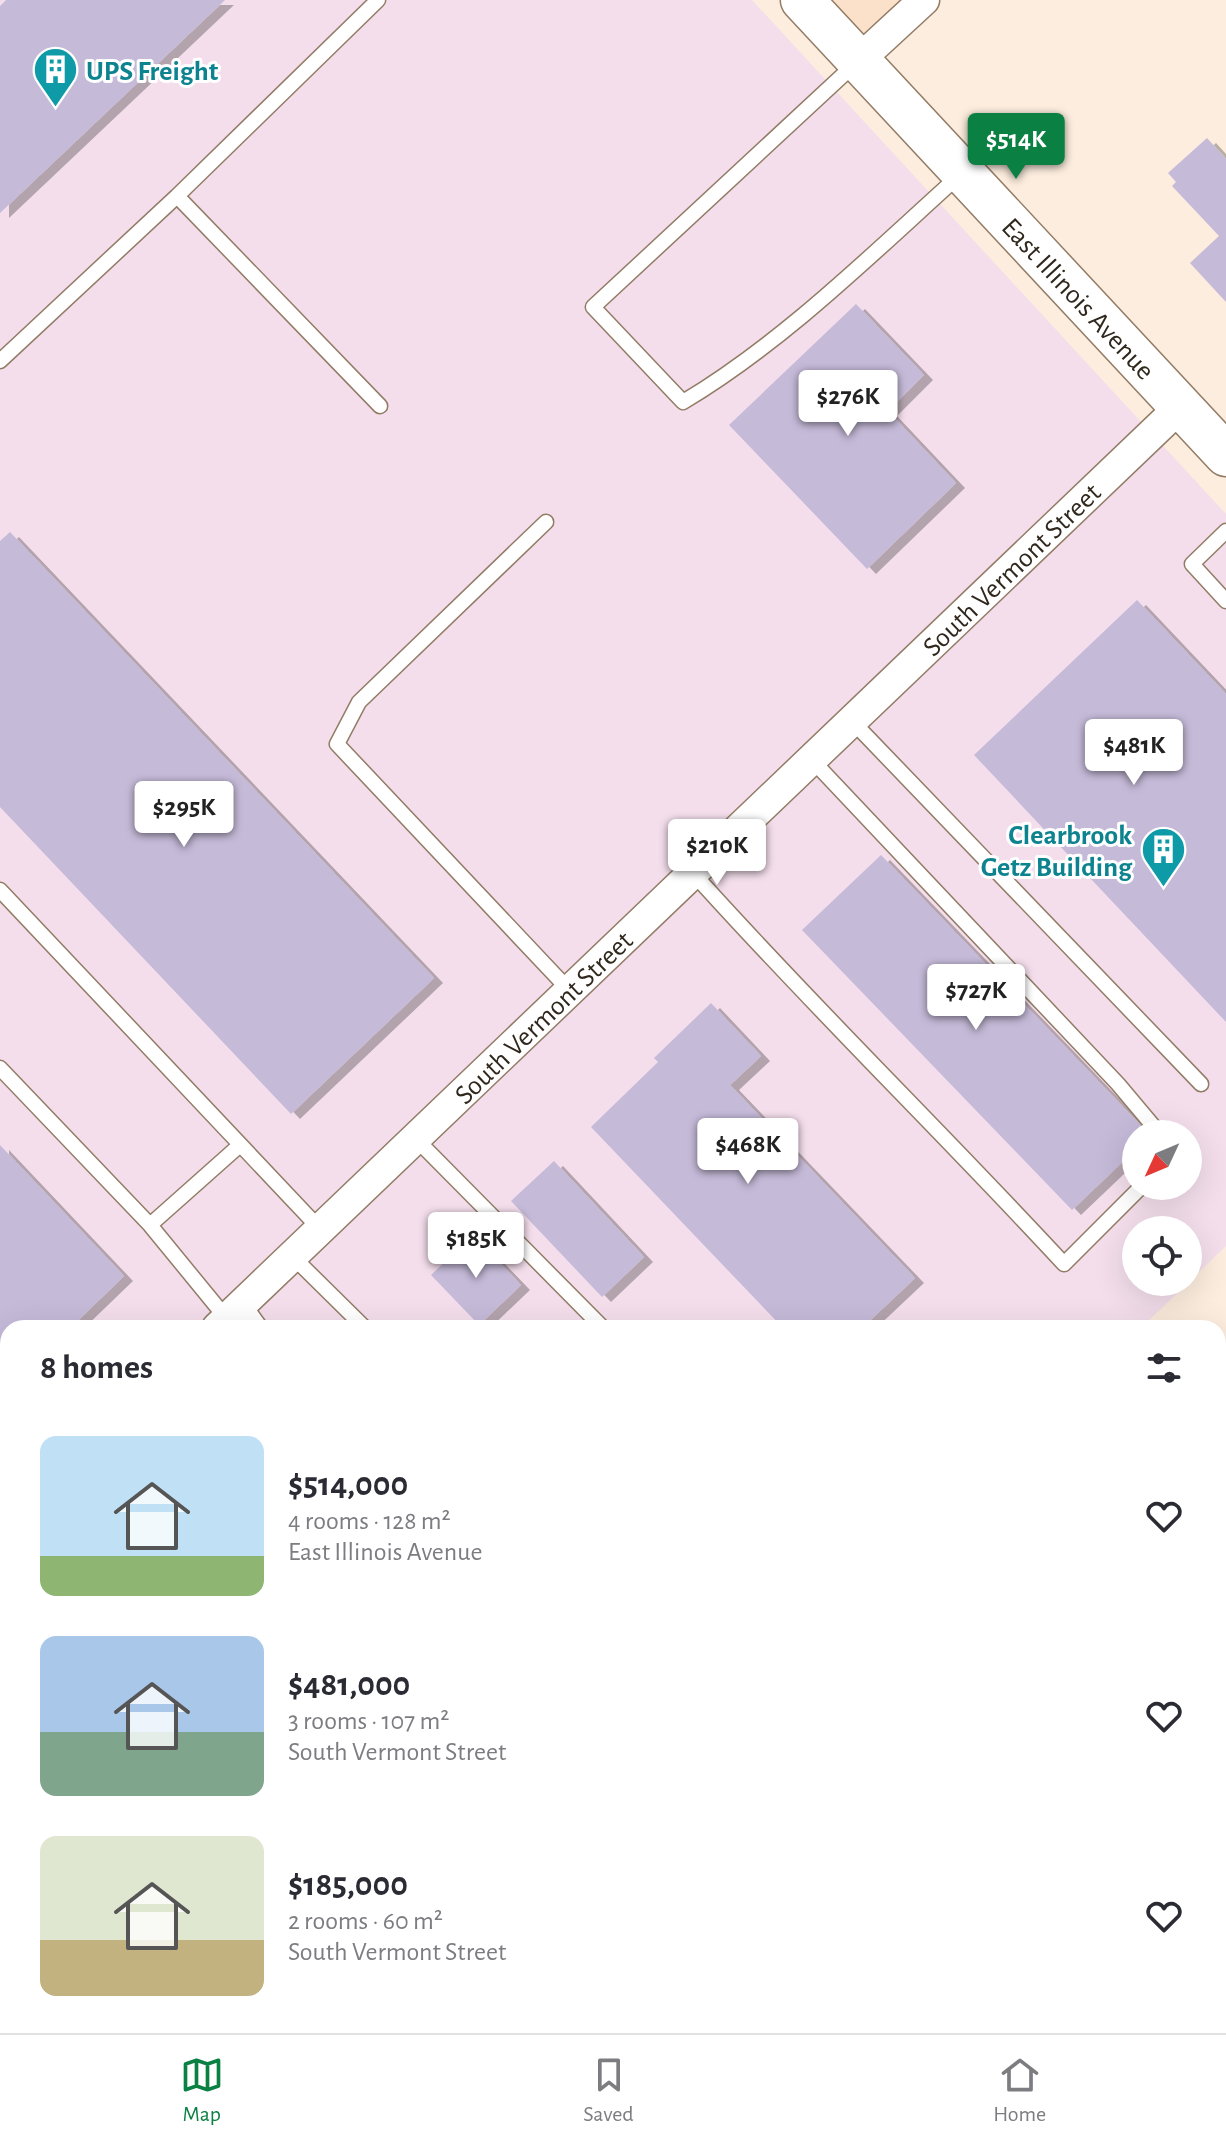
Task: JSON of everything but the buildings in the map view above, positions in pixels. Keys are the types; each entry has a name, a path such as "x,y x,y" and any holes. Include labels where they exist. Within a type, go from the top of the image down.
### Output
{"main road":[{"name":"East Illinois Avenue","path":"802,0 1226,455"}],"street":[{"path":"859,60 924,0"},
{"name":"South Vermont Street","path":"229,1317 1180,407"}],"lane":[{"path":"0,361 177,196 378,0"},
{"path":"859,60 593,307 683,402 725,377 834,288 963,172"},
{"path":"177,196 380,406"},
{"path":"546,522 359,702 337,744 570,991"},
{"path":"1226,531 1192,564 1226,601"},
{"path":"852,721 1201,1084"},
{"path":"812,760 1108,1073 1148,1120"},
{"path":"693,873 781,972 959,1151 1064,1264 1128,1200"},
{"path":"0,890 320,1229"},
{"path":"0,1068 150,1225 229,1317"},
{"path":"415,1138 595,1320"},
{"path":"150,1225 240,1145"},
{"path":"292,1256 357,1320"}],"shaded area":[{"path":"0,0 752,0 1226,514 1226,1246 1202,1269 1202,1216 1122,1216 1122,1296 1174,1296 1149,1320 0,1320"},
{"path":"802,0 924,0 859,60"}],"place":[{"name":"UPS Freight","path":"55,109"},
{"name":"Clearbrook Getz Building","path":"1163,889"}]}
